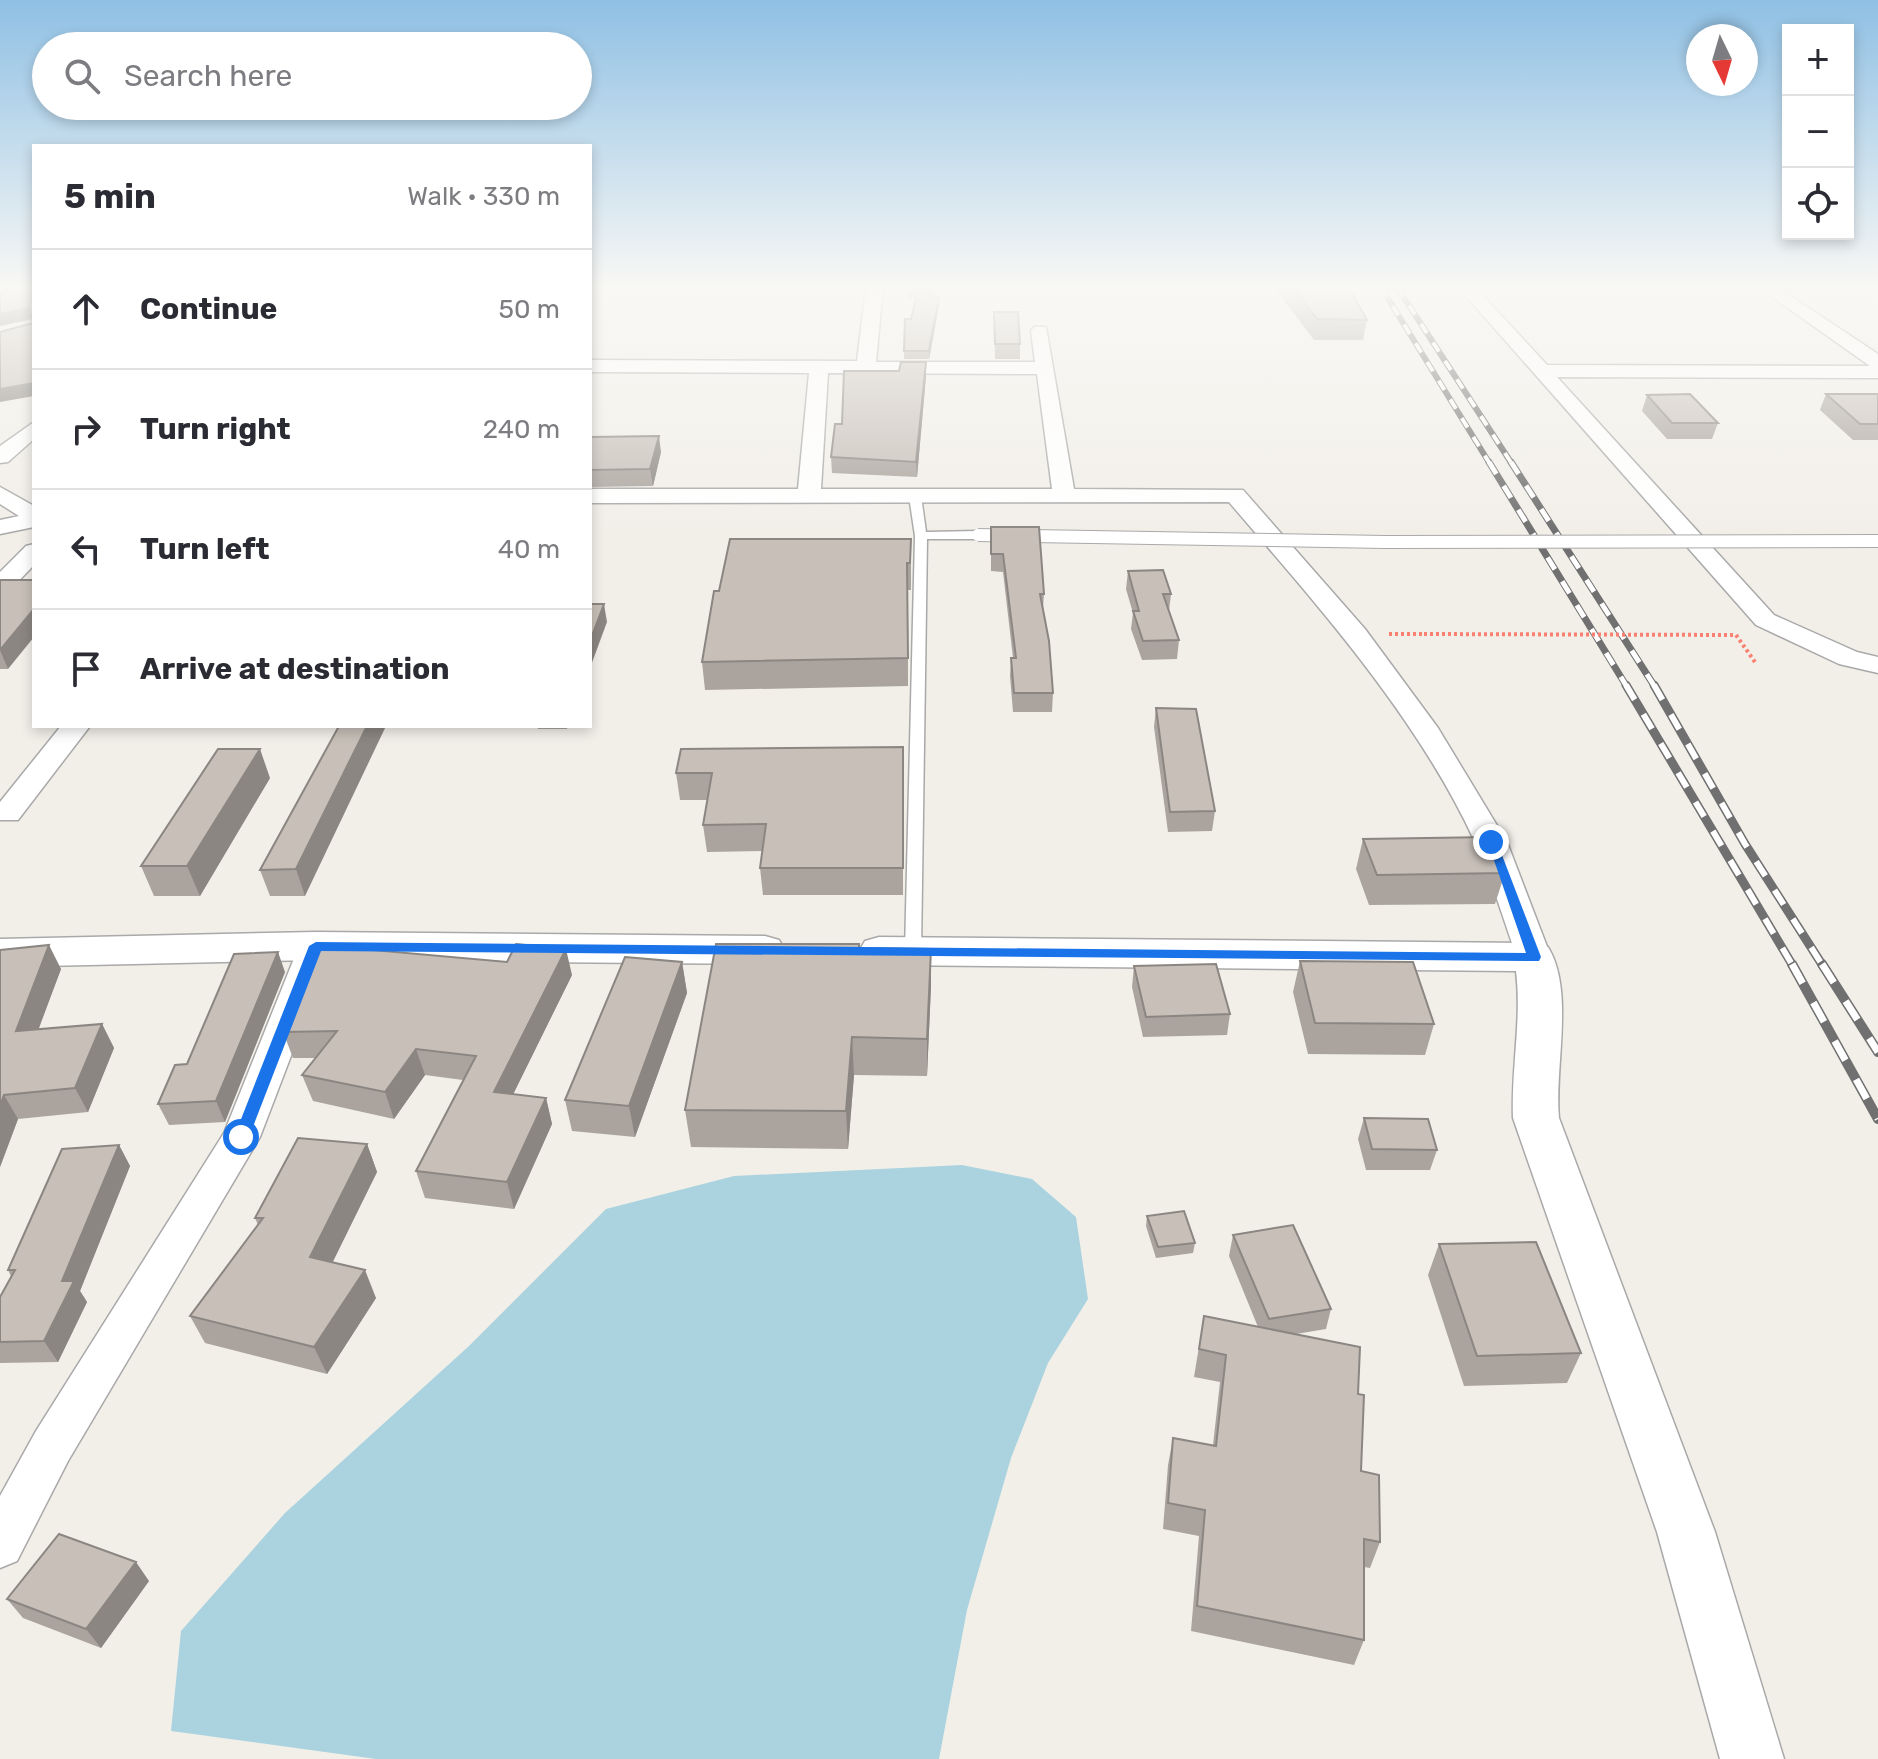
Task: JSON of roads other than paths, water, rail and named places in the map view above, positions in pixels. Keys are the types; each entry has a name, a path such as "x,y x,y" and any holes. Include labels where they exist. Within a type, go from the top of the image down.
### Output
{"street":[{"path":"809,496 819,369"},
{"path":"1046,369 1064,495"},
{"path":"1544,371 1878,372"},
{"path":"1544,371 1765,620 1848,658 1878,665"},
{"path":"0,457 32,430"},
{"path":"0,494 32,517"},
{"path":"592,496 1235,495 1248,506 1356,634 1424,728 1491,842 1534,957 1541,1007 1534,1091 1536,1118 1686,1532 1752,1759"},
{"path":"0,527 32,519"},
{"path":"0,586 32,553"},
{"path":"7,813 74,728"},
{"path":"0,953 316,946 1534,957"},
{"path":"0,1544 52,1446 241,1137 316,946"}],"lane":[{"path":"913,952 921,536 915,496"},
{"path":"921,536 1385,542 1878,541"}],"water":[{"path":"962,1165 1032,1179 1076,1217 1088,1299 1048,1363 1011,1458 967,1610 939,1759 376,1759 171,1731 181,1631 285,1513 469,1346 606,1209 734,1176"}],"railway":[{"path":"1432,369 1490,464"},
{"path":"1450,369 1512,464"},
{"path":"1489,462 1627,687"},
{"path":"1511,462 1655,687"},
{"path":"1626,685 1793,966"},
{"path":"1654,685 1745,844 1823,966"},
{"path":"1792,964 1878,1119"},
{"path":"1822,964 1878,1052"}]}
